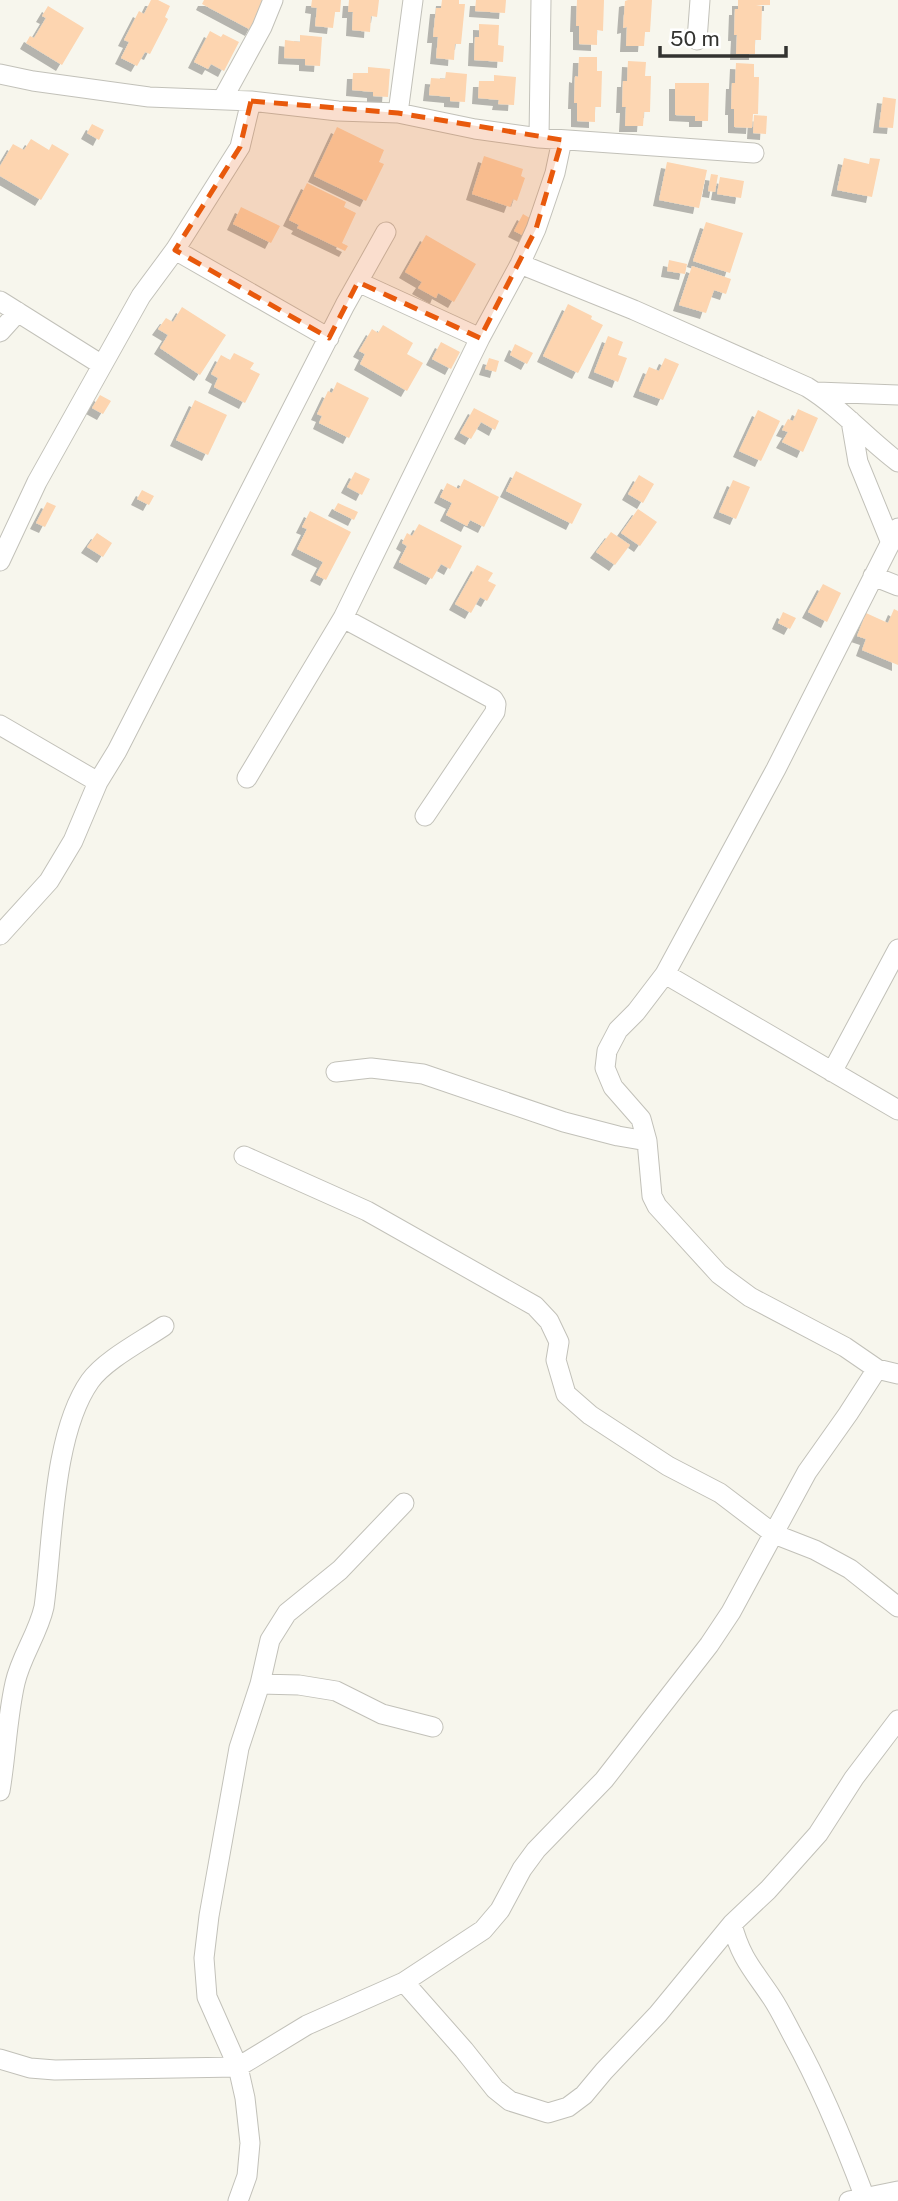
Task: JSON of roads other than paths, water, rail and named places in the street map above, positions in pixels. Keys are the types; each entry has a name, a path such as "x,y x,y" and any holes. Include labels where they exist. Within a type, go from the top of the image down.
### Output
{"street":[{"path":"222,100 262,27 273,0"},
{"path":"398,113 413,0"},
{"path":"539,138 541,0"},
{"path":"697,40 700,0"},
{"path":"0,74 149,97 251,101 338,111 398,113 475,129 539,138 754,153"},
{"path":"0,561 37,482 141,296 175,250 240,147 251,101"},
{"path":"247,778 343,618 480,338 520,264 536,229 555,173 562,140"},
{"path":"0,935 48,881 73,841 99,782 166,658 328,338 386,232"},
{"path":"175,250 328,338"},
{"path":"520,264 634,310 816,392 829,400 867,438 898,462"},
{"path":"358,282 480,338"},
{"path":"0,301 102,365"},
{"path":"0,332 18,312"},
{"path":"816,392 898,395"},
{"path":"851,421 858,462 894,536 783,756 664,974 636,1013 618,1030 607,1051 605,1068 613,1087 641,1119 647,1140 652,1196 657,1206 719,1274 750,1297 845,1347 877,1369 898,1374"},
{"path":"873,576 898,586"},
{"path":"343,618 493,699 496,704 495,712 425,816"},
{"path":"0,725 99,782"},
{"path":"832,1072 898,949"},
{"path":"664,974 898,1110"},
{"path":"336,1072 371,1068 422,1074 564,1122 618,1136 647,1140"},
{"path":"244,1156 367,1211 535,1306 550,1321 559,1342 556,1360 566,1394 590,1415 668,1466 720,1493 774,1534 815,1550 850,1569 898,1607"},
{"path":"0,1791 14,1685 20,1664 40,1624 44,1607 61,1460 75,1410 91,1380 163,1326"},
{"path":"0,2059 30,2068 55,2070 238,2067 307,2025 404,1982 483,1930 500,1910 522,1869 536,1850 604,1780 709,1645 807,1472 877,1369"},
{"path":"238,2201 247,2176 250,2143 245,2098 238,2067 207,1997 204,1958 239,1748 271,1640 287,1613 340,1570 404,1503"},
{"path":"260,1684 299,1685 336,1691 383,1714 433,1727"},
{"path":"404,1982 495,2089 510,2101 548,2113 568,2107 584,2095 658,2014 732,1924 768,1890 818,1834 854,1778 898,1720"},
{"path":"732,1924 737,1946 772,1998 842,2137 857,2199 898,2191"}]}
